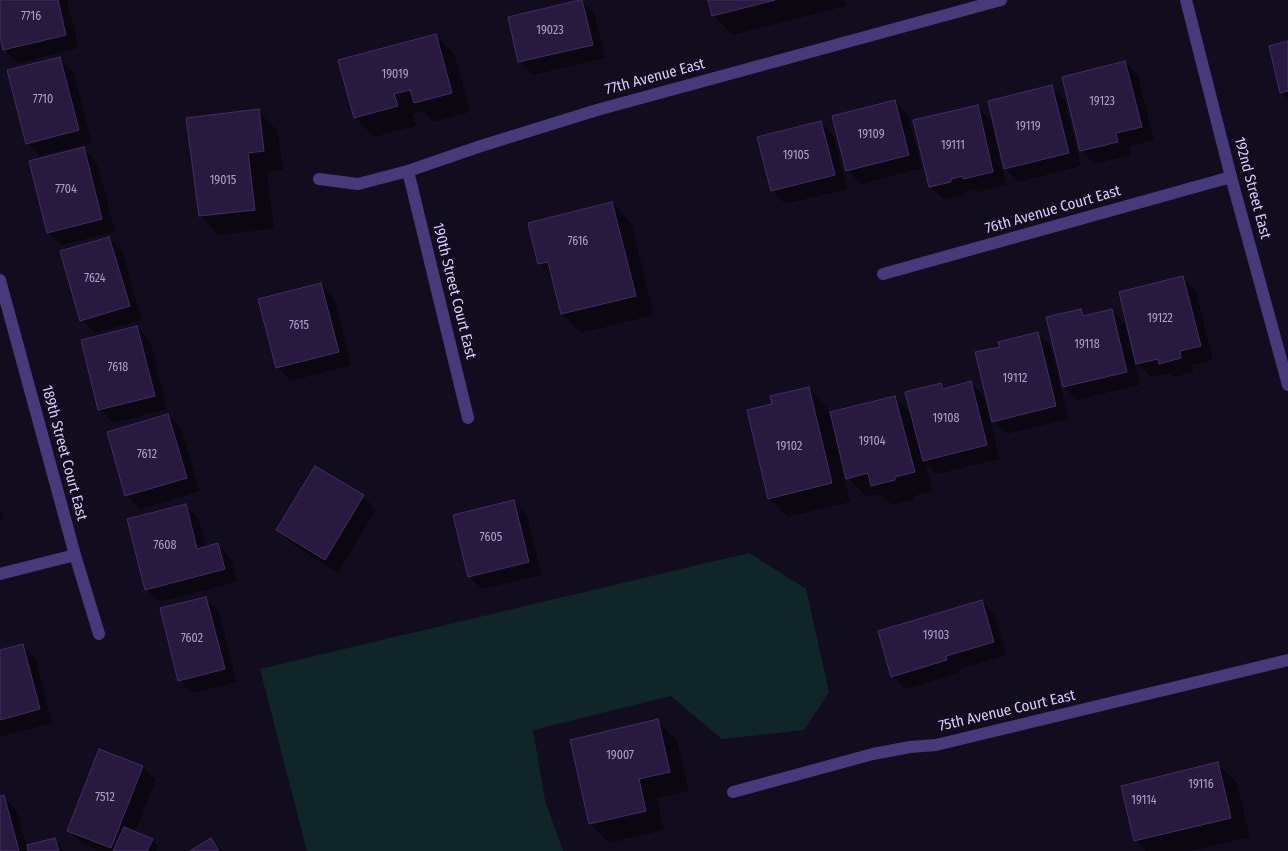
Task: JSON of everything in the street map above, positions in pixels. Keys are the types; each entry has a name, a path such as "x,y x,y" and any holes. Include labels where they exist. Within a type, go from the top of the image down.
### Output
{"street":[{"name":"77th Avenue East","path":"319,179 358,184 408,172 481,146 597,110 1002,0"},
{"name":"192nd Street East","path":"1186,0 1231,177 1288,385"},
{"name":"190th Street Court East","path":"408,172 468,418"},
{"name":"76th Avenue Court East","path":"883,274 1231,177"},
{"name":"189th Street Court East","path":"0,280 75,555 99,634"},
{"path":"0,574 75,555"},
{"name":"75th Avenue Court East","path":"733,792 873,754 910,747 936,745 1288,660"}],"green space":[{"path":"749,553 806,589 829,692 804,730 722,739 671,696 533,730 545,801 563,851 307,851 260,669"}],"building":[{"path":"0,0 58,0 66,35 3,50 0,37"},
{"path":"582,0 593,45 518,62 508,17"},
{"path":"708,0 775,0 712,16"},
{"path":"436,34 452,93 414,103 410,90 394,94 398,106 354,118 338,60"},
{"path":"1288,41 1288,91 1280,93 1269,46"},
{"path":"60,57 79,130 26,144 7,70"},
{"path":"1125,61 1142,127 1116,133 1118,142 1080,151 1062,77"},
{"path":"1052,85 1069,153 1004,169 988,101"},
{"path":"895,100 909,155 846,171 832,116"},
{"path":"978,105 993,172 963,179 963,176 951,179 951,182 929,187 913,120"},
{"path":"259,109 264,151 248,153 255,210 199,216 186,118"},
{"path":"821,121 835,175 771,191 757,137"},
{"path":"84,147 102,219 47,233 29,161"},
{"path":"612,202 636,296 561,314 548,262 538,264 528,223"},
{"path":"109,237 130,306 80,321 60,251"},
{"path":"1183,276 1201,346 1180,351 1181,358 1159,364 1158,359 1136,364 1119,292"},
{"path":"321,283 339,352 276,368 258,299"},
{"path":"1081,309 1083,316 1112,309 1127,372 1063,387 1046,317"},
{"path":"137,326 155,396 98,410 81,340"},
{"path":"1038,332 1056,406 992,422 975,352 1000,347 998,342"},
{"path":"971,381 987,445 923,461 905,392 941,383 943,389"},
{"path":"809,387 832,483 768,499 747,410 772,404 770,396"},
{"path":"895,396 915,472 895,477 895,480 871,486 868,473 846,479 830,412"},
{"path":"168,414 187,478 125,496 107,432"},
{"path":"315,466 364,495 325,560 276,530"},
{"path":"514,500 529,562 468,577 453,515"},
{"path":"186,504 197,549 218,543 225,569 145,590 127,519"},
{"path":"206,597 225,669 178,681 160,608"},
{"path":"982,600 994,642 946,656 947,660 891,677 878,631"},
{"path":"23,644 40,709 0,720 0,650"},
{"path":"658,719 670,772 639,779 646,811 589,824 570,740"},
{"path":"99,749 143,766 111,848 67,831"},
{"path":"1218,762 1231,818 1134,841 1121,786"},
{"path":"4,795 19,851 0,851 0,796"},
{"path":"124,827 153,839 147,851 113,851"},
{"path":"55,838 59,851 28,851 27,845"},
{"path":"211,838 219,851 190,851"}]}
